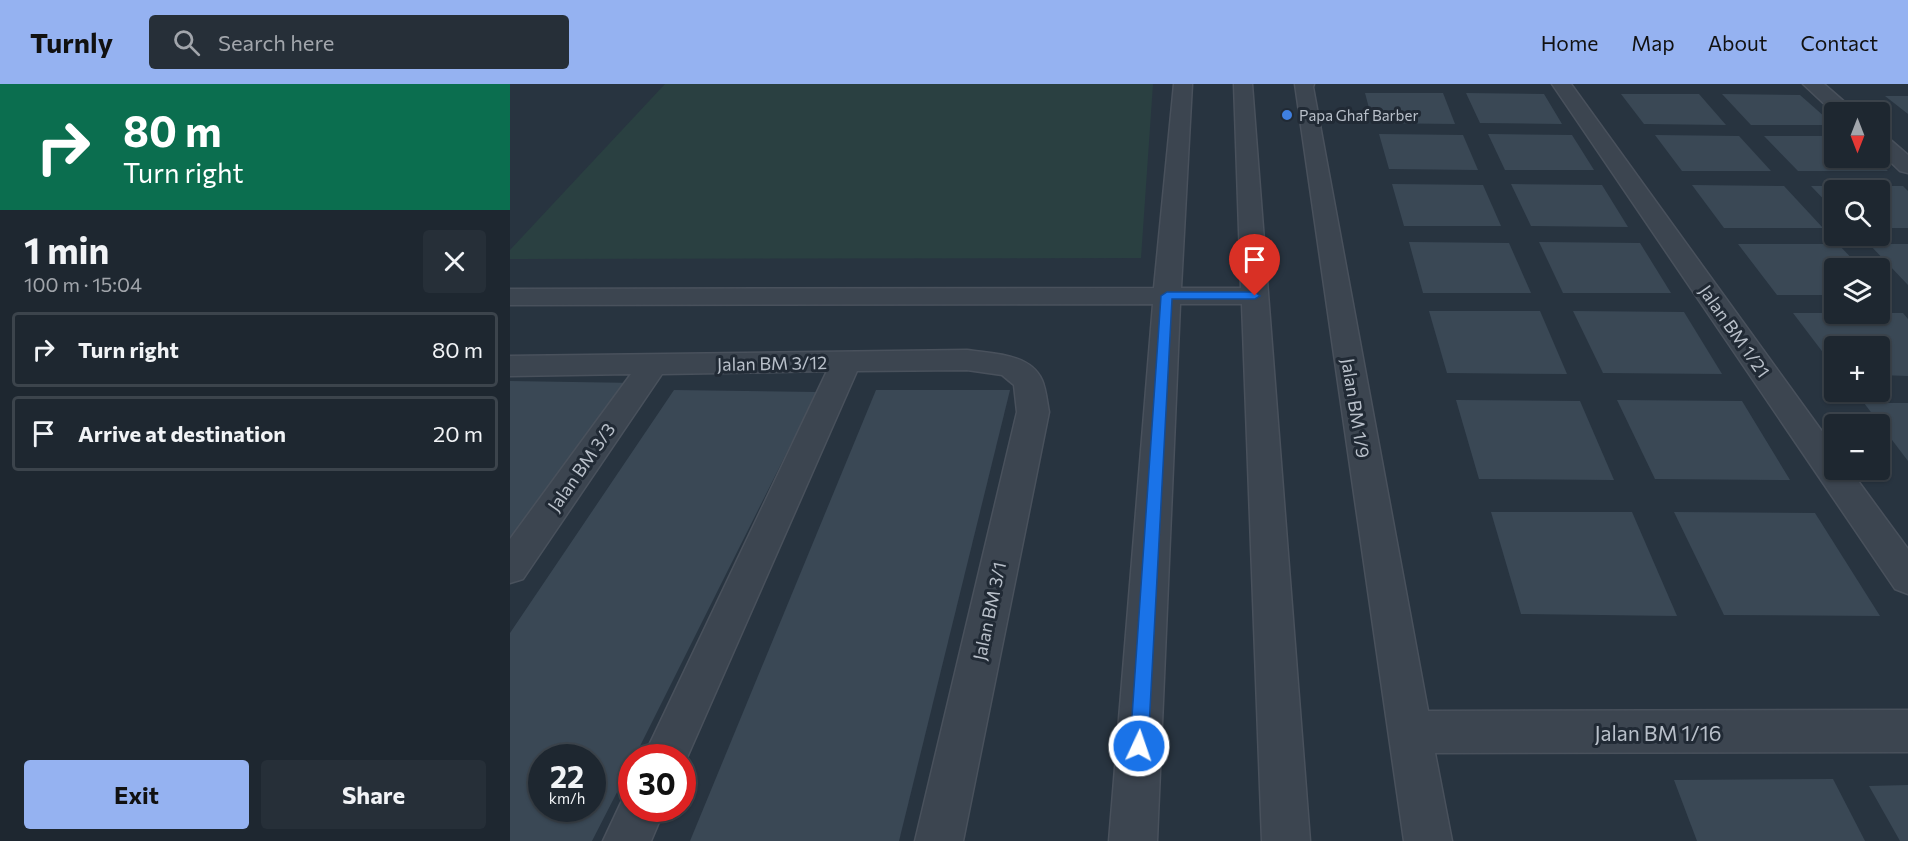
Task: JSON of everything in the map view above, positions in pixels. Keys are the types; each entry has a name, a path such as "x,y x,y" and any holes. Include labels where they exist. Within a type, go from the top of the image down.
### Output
{"street":[{"path":"1133,841 1167,296 1184,84"},
{"path":"1243,84 1286,841"},
{"name":"Jalan BM 1/9","path":"1305,84 1303,86 1428,841"},
{"name":"Jalan BM 1/21","path":"1562,84 1908,578"},
{"path":"1812,84 1833,102"},
{"path":"1890,150 1908,166"},
{"path":"510,297 1255,296"},
{"name":"Jalan BM 3/12","path":"510,366 967,360 1011,366 1028,381"},
{"path":"671,744 847,361"},
{"name":"Jalan BM 3/3","path":"510,568 653,365"},
{"name":"Jalan BM 3/1","path":"939,841 1033,412 1028,381"},
{"name":"Jalan BM 1/16","path":"1409,732 1908,731"},
{"path":"627,841 636,822"}],"green space":[{"path":"665,84 1153,84 1141,258 510,259 510,250"}],"building":[{"path":"1365,93 1443,93 1455,124 1373,123"},
{"path":"1466,93 1544,94 1562,124 1480,123"},
{"path":"1621,94 1699,94 1726,125 1644,124"},
{"path":"1722,94 1800,95 1824,116 1824,125 1751,125"},
{"path":"1885,96 1908,96 1908,114"},
{"path":"1379,134 1463,135 1478,170 1389,169"},
{"path":"1488,134 1572,135 1594,170 1505,170"},
{"path":"1655,135 1739,136 1771,171 1682,171"},
{"path":"1764,136 1824,136 1824,168 1885,168 1888,171 1798,171"},
{"path":"1392,184 1483,185 1501,226 1404,226"},
{"path":"1511,184 1602,185 1628,227 1531,226"},
{"path":"1692,185 1784,186 1823,228 1724,228"},
{"path":"1811,186 1824,186 1824,200"},
{"path":"1890,186 1903,186 1908,191 1908,228 1890,228"},
{"path":"1409,242 1509,243 1531,293 1423,293"},
{"path":"1539,242 1640,243 1671,293 1563,293"},
{"path":"1738,244 1824,244 1824,246 1840,246 1851,258 1824,258 1824,295 1777,295"},
{"path":"1908,244 1908,285 1890,266 1890,258 1882,258 1871,246"},
{"path":"1429,311 1540,311 1567,374 1447,373"},
{"path":"1573,311 1684,312 1722,374 1603,373"},
{"path":"1793,313 1824,313 1824,324 1890,324 1890,313 1903,313 1908,319 1908,376 1890,375 1890,336 1824,336 1824,354"},
{"path":"510,381 638,383 510,556"},
{"path":"674,390 817,392 641,744 618,744 618,790 606,814 606,744 528,744 528,822 602,822 592,841 510,841 510,633"},
{"path":"876,390 1010,390 899,841 690,841"},
{"path":"1456,400 1580,401 1614,480 1479,479"},
{"path":"1617,400 1742,401 1790,480 1655,479"},
{"path":"1864,403 1908,403 1908,461 1890,437 1890,414 1872,414"},
{"path":"1491,512 1632,512 1677,616 1521,614"},
{"path":"1674,512 1815,513 1880,616 1724,615"},
{"path":"1833,779 1865,841 1697,841 1674,780"},
{"path":"1908,785 1908,841 1900,841 1869,786"}],"place":[{"name":"Papa Ghaf Barber","path":"1287,115"}],"route":[{"path":"1139,746 1167,296 1255,296"}]}
